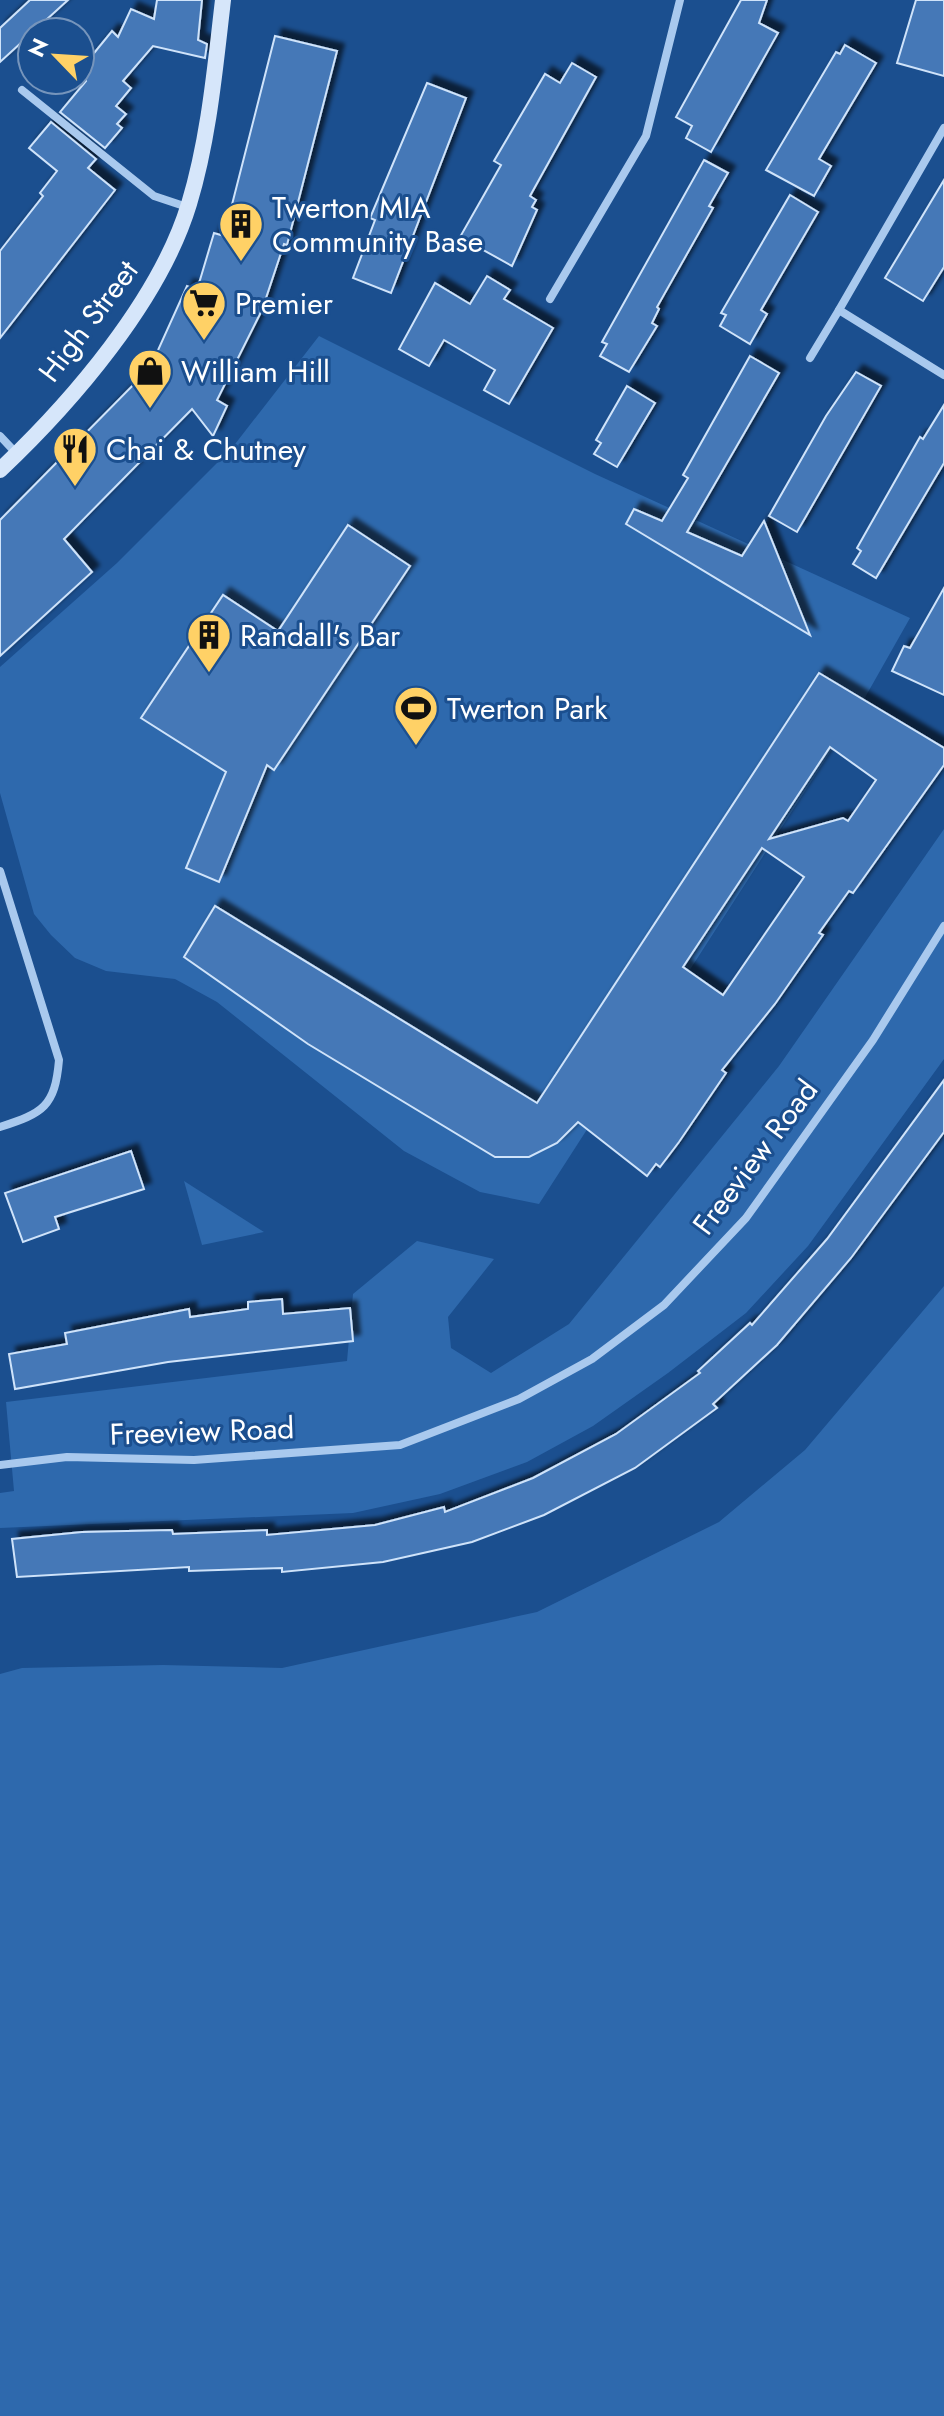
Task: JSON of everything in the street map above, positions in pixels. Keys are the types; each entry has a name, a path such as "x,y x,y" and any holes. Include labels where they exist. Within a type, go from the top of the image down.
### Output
{"street":[{"name":"High Street","path":"0,470 17,454 137,310 163,267 188,208 210,106 223,0"},
{"path":"550,299 646,136 680,0"},
{"path":"29,96 154,196 188,208"},
{"path":"810,358 944,128"},
{"path":"839,310 944,375"},
{"path":"0,436 17,454"},
{"path":"0,871 59,1060 56,1090 37,1113 0,1127"},
{"name":"Freeview Road","path":"0,1465 67,1457 194,1460 400,1445 519,1399 592,1359 664,1305 746,1218 873,1040 944,926"}],"shaded area":[{"name":"Twerton Park","path":"319,336 595,474 910,618 863,701 539,1204 480,1192 404,1151 217,1002 175,979 106,971 75,958 34,914 0,793 0,667 117,563 232,448"},
{"path":"944,829 944,1059 808,1246 746,1313 668,1373 593,1426 527,1462 440,1494 353,1513 0,1528 0,1493 14,1491 6,1402 347,1361 353,1294 417,1241 494,1259 448,1317 451,1348 491,1373 569,1324 779,1066"},
{"path":"184,1181 264,1232 202,1245"},
{"path":"944,1286 944,2416 0,2416 0,1674 22,1668 163,1665 282,1668 537,1612 719,1522 805,1450"}],"building":[{"path":"30,0 68,0 50,16 16,16 16,47 0,62 0,28"},
{"path":"157,0 202,0 198,40 207,44 205,58 153,46 123,81 131,88 116,106 126,114 117,124 122,128 105,148 60,112 73,96 96,96 96,51 112,31 118,37 131,9 154,19"},
{"path":"741,0 767,0 759,23 778,33 711,152 686,138 692,126 676,117"},
{"path":"916,0 944,0 944,76 897,63"},
{"path":"275,36 337,51 287,245 284,244 262,310 217,400 227,406 213,436 192,409 64,539 92,572 0,656 0,520 150,368 187,286 197,290 214,233 224,236"},
{"path":"845,45 876,63 819,159 831,166 814,196 766,170 836,52 840,54"},
{"path":"572,63 596,77 530,196 536,200 532,207 537,210 512,266 460,237 501,165 494,161 545,74 560,83"},
{"path":"427,83 466,98 391,293 353,278 375,220 370,218"},
{"path":"51,122 96,159 88,168 115,190 0,338 0,251 43,196 40,193 57,171 29,148"},
{"path":"704,160 728,173 709,206 713,208 657,307 659,309 652,323 657,326 629,372 600,356 607,344 602,342"},
{"path":"944,180 944,267 923,301 885,278"},
{"path":"790,195 818,212 761,310 767,314 750,344 720,326 726,315 721,313"},
{"path":"487,276 510,290 504,299 553,328 509,404 484,390 495,370 444,340 429,366 399,349 435,283 470,304"},
{"path":"750,356 779,373 687,532 742,556 764,521 810,635 626,524 634,509 662,521 688,478 683,475"},
{"path":"856,372 881,386 797,532 769,516 826,416"},
{"path":"627,386 655,403 617,467 594,454 601,443 596,440"},
{"path":"944,405 944,463 876,578 853,564 861,551 857,548 920,437 923,439"},
{"path":"348,525 410,566 274,770 267,765 219,882 186,868 226,772 141,718 223,595 278,631"},
{"path":"944,588 944,695 892,671 904,646 910,648"},
{"path":"819,673 944,748 944,765 853,893 849,891 819,933 823,935 775,1004 722,1070 726,1073 679,1142 660,1167 656,1164 647,1176 578,1122 557,1143 529,1157 495,1157 308,1044 184,957 215,906 537,1103","holes":["830,747 876,780 848,821 843,818 769,839","762,848 804,877 723,995 683,967"]},
{"path":"944,1080 944,1132 851,1258 777,1345 713,1404 717,1408 635,1468 544,1515 472,1542 383,1562 282,1572 282,1568 189,1571 189,1567 17,1577 12,1539 82,1532 172,1530 173,1534 267,1530 267,1535 375,1525 444,1507 445,1512 533,1478 616,1434 700,1373 698,1371 750,1323 752,1325 827,1239"},
{"path":"131,1151 144,1189 55,1217 59,1229 23,1242 5,1193"},
{"path":"282,1299 283,1314 350,1308 353,1341 168,1362 15,1389 9,1354 67,1344 65,1333 189,1309 190,1317 248,1309 248,1302"}],"place":[{"name":"Twerton MIA Community Base","path":"241,263"},
{"name":"Premier","path":"204,342"},
{"name":"William Hill","path":"150,410"},
{"name":"Chai & Chutney","path":"75,488"},
{"name":"Randall's Bar","path":"209,674"},
{"name":"Twerton Park","path":"416,747"}]}
